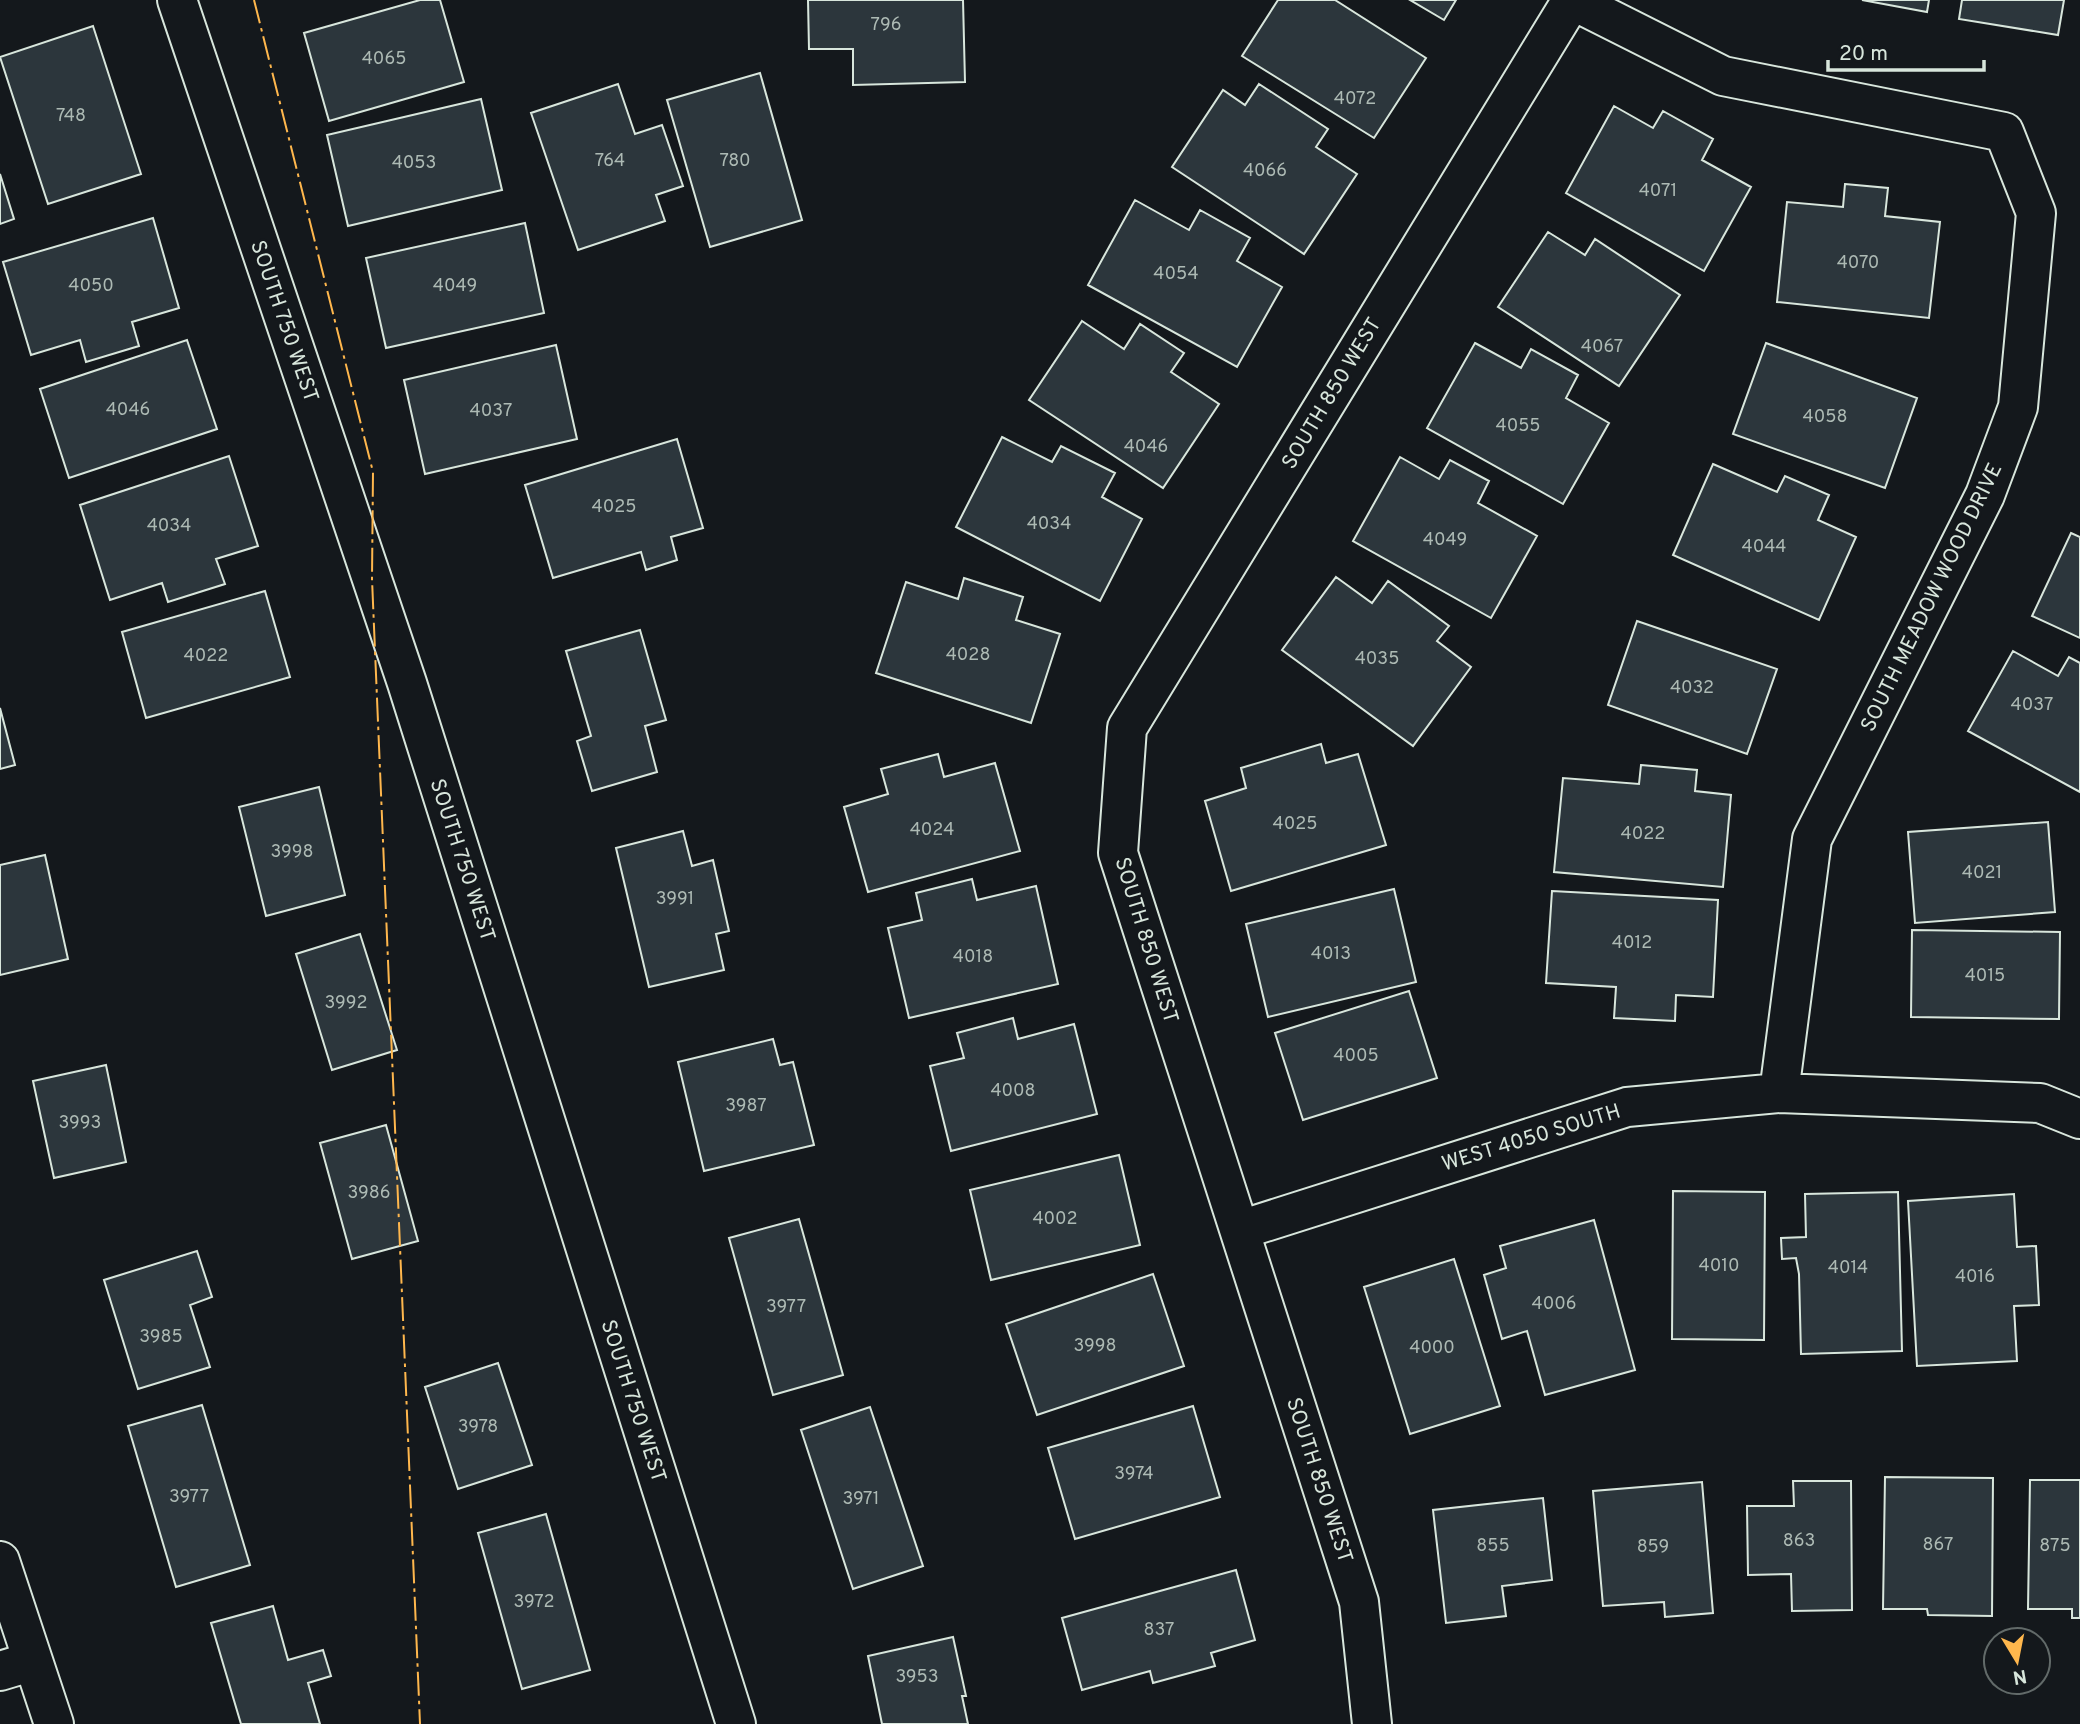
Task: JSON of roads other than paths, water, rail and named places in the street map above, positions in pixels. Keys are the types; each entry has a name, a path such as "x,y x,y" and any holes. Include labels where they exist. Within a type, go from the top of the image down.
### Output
{"street":[{"name":"SOUTH 750 WEST","path":"177,0 412,697 736,1724"},
{"name":"SOUTH MEADOW WOOD DRIVE","path":"1572,0 1723,76 2004,132 2036,213 2018,407 1985,495 1812,839 1779,1093"},
{"name":"SOUTH 850 WEST","path":"1372,1724 1359,1602 1118,853 1127,727 1572,0"},
{"name":"WEST 4050 SOUTH","path":"1240,1230 1627,1107 1779,1093 2040,1103 2080,1119"},
{"path":"0,1561 16,1666 54,1724"}]}
